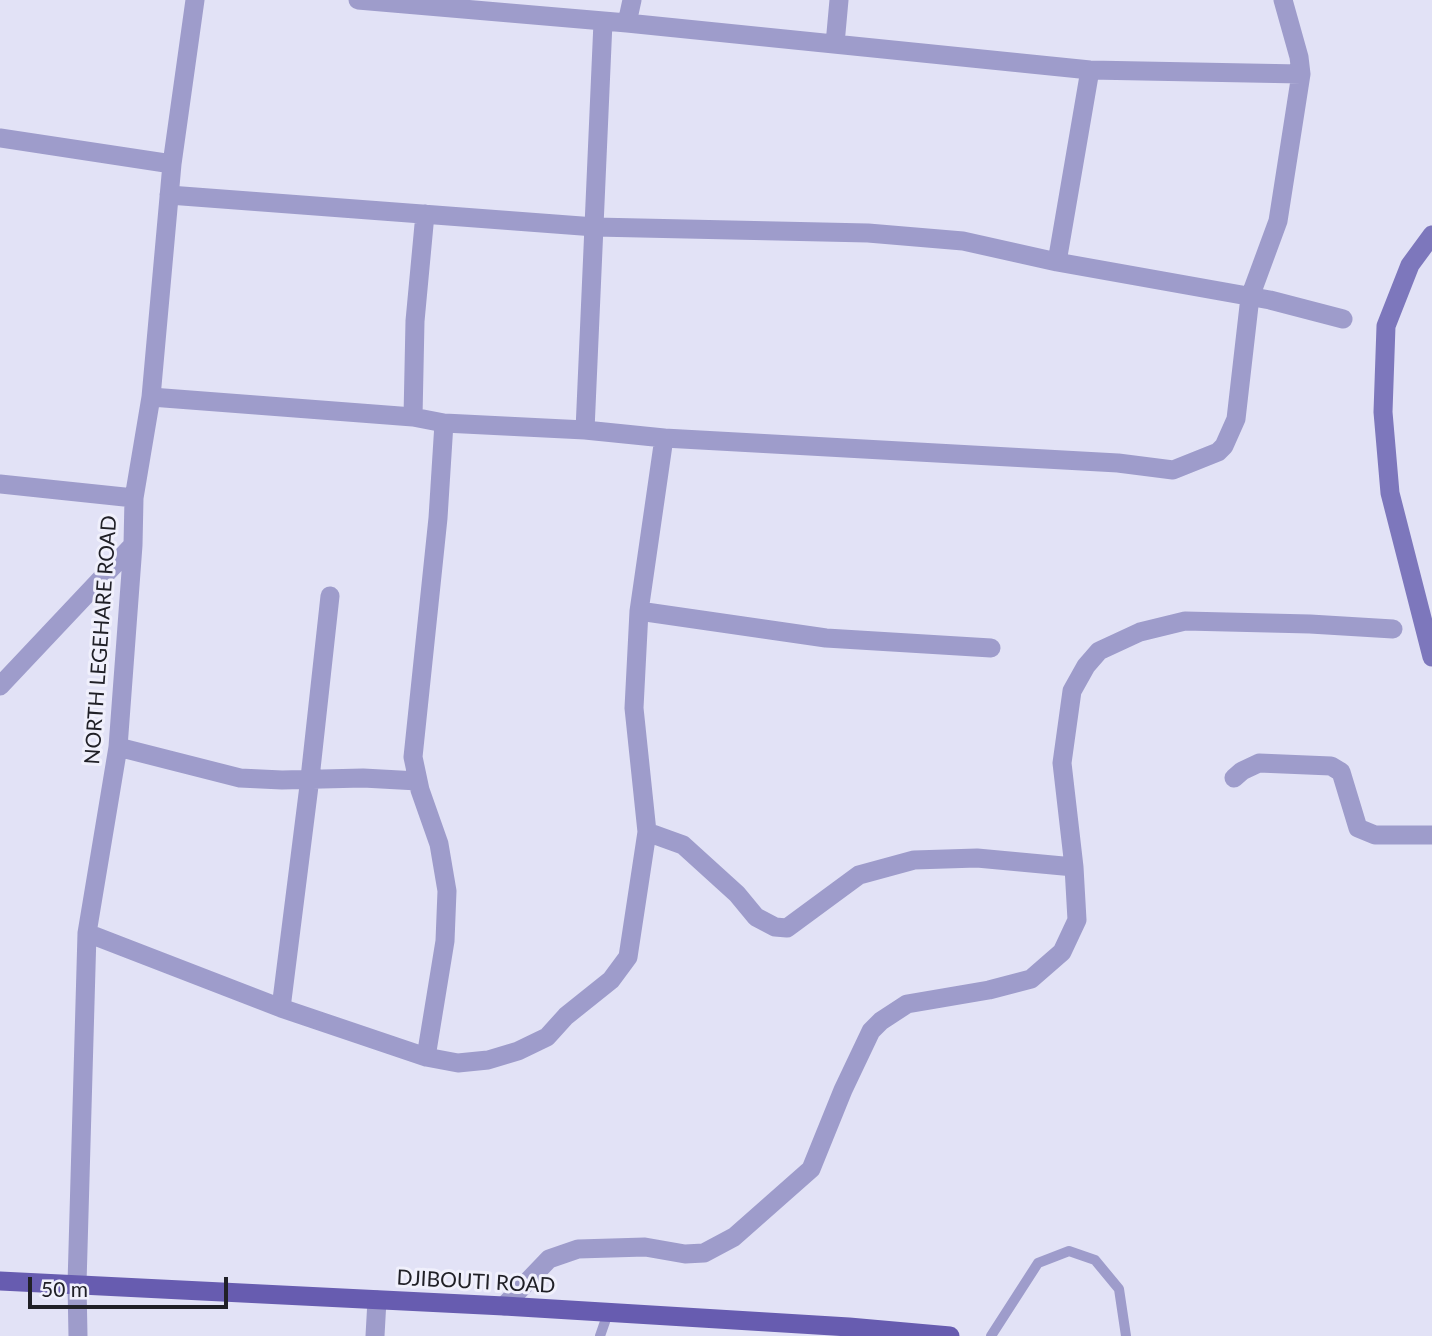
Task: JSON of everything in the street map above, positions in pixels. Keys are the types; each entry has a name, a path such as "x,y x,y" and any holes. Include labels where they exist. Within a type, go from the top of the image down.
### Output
{"main road":[{"path":"1428,639 1390,494 1382,412 1386,326 1410,265 1432,235"},
{"name":"DJIBOUTI ROAD","path":"0,1281 504,1306 849,1332 950,1336"}],"street":[{"name":"NORTH LEGEHARE ROAD","path":"78,1336 77,1284 87,933 118,747 134,498 151,397 172,164 195,0"},
{"path":"358,0 626,23 1090,70 1301,74"},
{"path":"626,23 632,0"},
{"path":"835,44 839,0"},
{"path":"151,397 412,417 444,423 1104,463 1172,470 1218,452 1224,446 1236,419 1278,221 1301,74 1283,0"},
{"path":"585,430 603,22"},
{"path":"1057,262 1090,70"},
{"path":"0,138 172,164"},
{"path":"169,195 595,227 868,233 964,241 1057,262 1260,299 1343,319"},
{"path":"412,417 415,321 425,214"},
{"path":"426,1058 445,941 447,891 439,844 413,757 431,594 444,423"},
{"path":"87,933 281,1008 426,1058 458,1063 488,1060 519,1051 547,1037 566,1016 611,980 628,957 647,832 634,708 639,611 664,438"},
{"path":"0,484 134,498"},
{"path":"0,686 133,545"},
{"path":"281,1008 330,596"},
{"path":"639,611 826,638 991,648"},
{"path":"504,1306 549,1259 578,1249 645,1247 685,1254 704,1253 734,1237 811,1169 843,1090 871,1031 881,1021 907,1004 989,990 1031,979 1062,952 1077,920 1062,763 1072,691 1086,666 1099,651 1140,632 1185,621 1393,629"},
{"path":"118,747 240,778 418,781"},
{"path":"1234,778 1259,763 1331,766 1340,772 1358,828 1375,835 1432,835"},
{"path":"647,832 683,845 737,894 756,917 775,927 787,928 859,875 914,860 977,858 1074,867"},
{"path":"375,1336 377,1300"}],"lane":[{"path":"992,1336 1038,1263 1069,1251 1095,1260 1119,1289 1126,1336"},
{"path":"600,1336 608,1313"}]}
